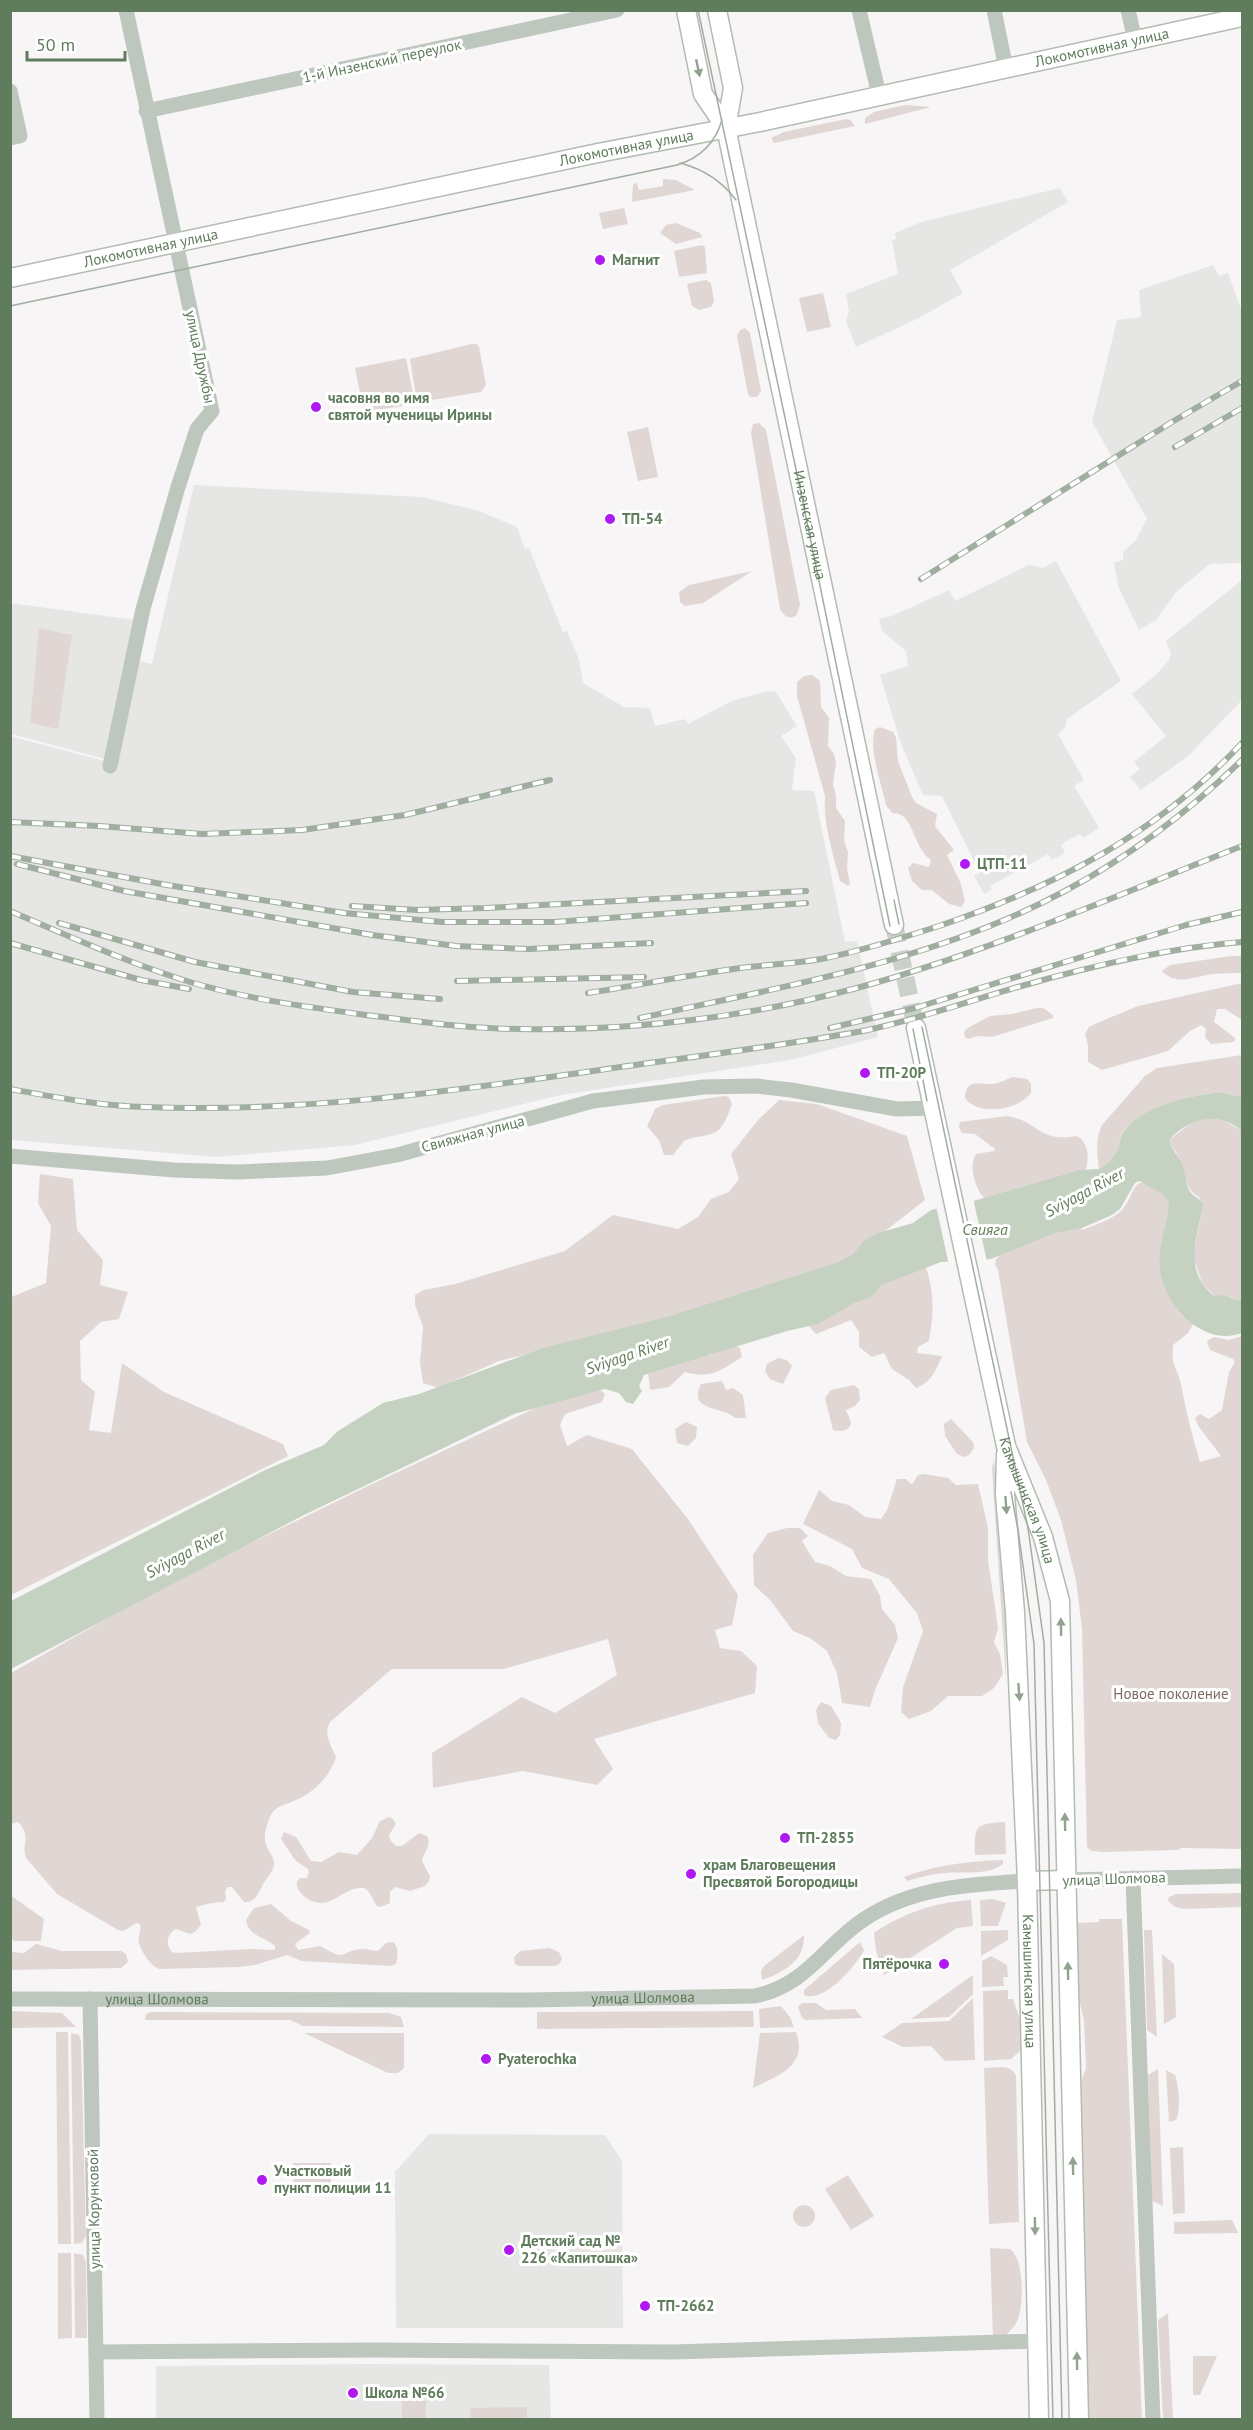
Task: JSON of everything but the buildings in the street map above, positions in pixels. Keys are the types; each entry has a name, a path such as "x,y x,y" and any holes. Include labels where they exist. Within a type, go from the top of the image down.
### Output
{"main road":[{"name":"Инзенская улица","path":"686,10 703,94 726,128"},
{"name":"Инзенская улица","path":"717,10 733,88 726,128 894,925"},
{"name":"Локомотивная улица","path":"10,278 1006,69 1242,17"},
{"path":"916,1028 1006,1446"},
{"name":"Камышинская улица","path":"1006,1446 1043,1537 1060,1601 1079,2420"},
{"name":"Камышинская улица","path":"1006,1446 1005,1496 1015,1612 1027,1881 1040,2420"},
{"name":"улица Шолмова","path":"1027,1881 1067,1880"}],"street":[{"name":"улица Дружбы","path":"110,766 143,609 197,429 212,411 126,10"},
{"name":"1-й Инзенский переулок","path":"146,111 617,10"},
{"path":"859,10 879,95"},
{"path":"994,10 1006,69"},
{"path":"1128,10 1135,40"},
{"path":"10,91 20,136 10,138"},
{"name":"Свияжная улица","path":"10,1156 174,1170 238,1172 327,1168 397,1155 593,1101 704,1087 756,1086 791,1090 897,1110 933,1108"},
{"name":"улица Шолмова","path":"1067,1880 1242,1876"},
{"path":"1133,1878 1153,2420"},
{"name":"улица Шолмова","path":"10,1999 517,2000 755,1996 781,1989 862,1920 900,1901 943,1888 1027,1881"},
{"name":"улица Корунковой","path":"90,1999 97,2420"},
{"path":"96,2352 386,2350 673,2352 1038,2342"}],"shaded area":[{"path":"1060,188 1068,202 950,270 963,293 919,318 856,347 846,321 849,312 846,294 898,274 892,240 896,239 895,233 921,222"},
{"path":"1213,265 1219,276 1228,273 1242,311 1242,563 1210,564 1176,592 1156,620 1139,630 1118,586 1114,563 1123,560 1123,552 1135,541 1147,519 1092,422 1117,320 1141,317 1139,290"},
{"path":"194,485 421,497 476,510 517,527 525,549 529,548 563,632 567,631 579,659 583,683 624,707 650,708 655,726 685,719 688,724 732,701 767,691 776,692 797,726 781,736 796,758 792,790 814,791 845,942 857,941 878,1037 790,1060 561,1095 355,1145 217,1157 11,1140 10,736 105,761 135,660 152,664"},
{"path":"1056,561 1121,681 1067,719 1065,728 1058,734 1084,780 1074,786 1099,828 1083,838 1080,834 1065,842 1061,845 1065,853 1052,860 1048,854 990,886 992,889 984,894 974,876 980,873 942,796 923,795 901,744 880,675 908,666 906,651 882,631 879,619 892,616 949,590 955,601 1028,565 1043,568"},
{"path":"1242,580 1242,700 1187,757 1141,790 1130,777 1140,769 1134,762 1166,736 1132,694 1156,675 1169,660 1171,653 1166,641"},
{"path":"10,603 135,620 105,759 11,734"},
{"name":"Детский сад № 226 «Капитошка»","path":"429,2134 605,2135 622,2161 623,2328 396,2328 395,2172"},
{"name":"Школа №66","path":"549,2365 551,2419 156,2419 156,2366"}],"green space":[{"path":"905,105 931,107 865,124 865,118 874,112"},
{"path":"846,119 855,126 774,143 771,138 784,132"},
{"path":"663,179 676,180 695,190 632,202 633,184 637,183 639,190 663,186"},
{"path":"624,208 628,224 603,229 599,213"},
{"path":"676,223 700,233 702,237 676,244 660,233 666,225"},
{"path":"702,245 705,247 707,273 679,277 674,251"},
{"path":"706,280 711,283 714,301 711,307 699,310 692,306 687,284"},
{"path":"823,293 831,327 807,332 799,298"},
{"path":"745,328 750,333 761,391 757,397 750,397 748,394 737,336 740,330"},
{"path":"477,344 479,347 486,385 481,392 420,402 416,397 410,359"},
{"path":"406,358 415,404 364,412 355,368"},
{"path":"759,423 766,430 800,605 796,616 791,617 785,616 780,609 751,433 753,424"},
{"path":"648,427 658,477 638,481 627,432"},
{"path":"752,571 703,603 685,606 680,602 679,592 689,585"},
{"path":"39,628 72,635 58,729 30,723"},
{"path":"812,675 820,681 821,707 829,718 828,746 834,754 836,763 833,785 836,808 845,821 844,840 848,852 847,868 850,883 848,886 840,881 827,828 825,796 797,696 797,682 804,676"},
{"path":"880,727 893,732 896,737 898,761 912,797 916,803 937,814 935,826 954,850 947,855 961,884 965,901 961,907 949,904 932,890 922,890 912,881 908,868 913,863 929,867 931,860 920,847 905,818 892,813 886,805 873,746 875,729"},
{"path":"1242,956 1242,973 1213,974 1180,980 1162,971 1170,965"},
{"path":"1242,983 1242,1020 1225,1009 1217,1009 1214,1022 1235,1038 1234,1042 1211,1044 1205,1037 1206,1029 1201,1025 1190,1031 1168,1051 1102,1070 1088,1062 1088,1045 1085,1034 1089,1027 1138,1006"},
{"path":"1043,1008 1053,1015 1053,1018 992,1037 977,1036 968,1039 965,1037 966,1029 990,1016"},
{"path":"1242,1055 1242,1097 1219,1092 1184,1098 1132,1122 1121,1134 1119,1147 1110,1163 1099,1169 1097,1142 1102,1125 1145,1076 1157,1068"},
{"path":"1013,1077 1027,1079 1031,1084 1031,1093 1017,1104 998,1109 979,1108 965,1098 971,1085 994,1084"},
{"path":"729,1097 732,1104 720,1129 685,1140 673,1155 664,1155 659,1140 647,1126 655,1109 663,1105"},
{"path":"779,1100 817,1104 907,1136 925,1200 844,1263 634,1329 499,1361 438,1388 423,1383 420,1363 423,1327 415,1305 415,1295 424,1290 455,1284 565,1251 613,1215 678,1229 698,1217 711,1199 729,1192 739,1179 731,1154 759,1119"},
{"path":"1007,1116 1026,1122 1054,1137 1077,1136 1084,1142 1087,1151 1086,1169 985,1199 974,1177 974,1159 976,1154 995,1149 975,1134 962,1133 959,1128 960,1122"},
{"path":"1205,1117 1224,1121 1242,1131 1242,1299 1237,1300 1231,1297 1214,1296 1202,1283 1193,1256 1202,1210 1199,1197 1190,1190 1180,1161 1169,1140 1196,1119"},
{"path":"40,1174 73,1179 77,1230 103,1260 100,1285 128,1292 119,1319 101,1322 80,1341 81,1380 95,1392 89,1430 111,1433 122,1363 164,1392 283,1444 288,1456 11,1595 11,1297 46,1283 51,1226 38,1203"},
{"name":"Новое поколение","path":"1139,1183 1146,1183 1170,1197 1193,1325 1188,1333 1173,1345 1173,1358 1200,1462 1221,1456 1195,1418 1200,1414 1209,1419 1222,1410 1229,1372 1235,1362 1233,1359 1210,1350 1207,1341 1214,1337 1228,1340 1242,1336 1242,1849 1181,1848 1178,1850 1102,1852 1091,1851 1087,1847 1082,1629 1076,1580 1061,1520 1046,1480 1027,1442 998,1270 995,1265 996,1259 1004,1252 1075,1224 1083,1230 1103,1222 1125,1207"},
{"path":"923,1260 930,1280 932,1320 929,1341 918,1347 917,1353 942,1356 932,1375 921,1386 916,1388 909,1380 892,1369 884,1353 872,1357 859,1347 859,1332 851,1320 816,1334 806,1323"},
{"path":"730,1343 740,1348 742,1357 709,1374 685,1372 669,1387 650,1390 648,1371 691,1358 711,1355"},
{"path":"778,1358 787,1360 792,1366 783,1384 770,1379 765,1371 767,1364"},
{"path":"722,1381 726,1390 733,1388 743,1395 746,1418 735,1418 702,1404 698,1393 701,1384"},
{"path":"854,1385 859,1389 860,1400 855,1406 846,1410 850,1426 843,1431 833,1430 825,1398 831,1390"},
{"path":"595,1386 605,1394 602,1402 565,1414 560,1425 567,1446 587,1435 632,1449 688,1519 738,1595 732,1625 715,1630 720,1648 741,1651 757,1666 755,1693 594,1739 613,1769 597,1785 523,1771 433,1788 432,1753 522,1697 555,1713 617,1675 608,1639 504,1669 392,1669 330,1722 327,1731 336,1757 326,1777 309,1793 272,1813 265,1841 274,1865 255,1898 244,1902 232,1887 228,1887 225,1891 224,1902 196,1907 201,1925 195,1932 190,1934 176,1929 169,1936 168,1943 172,1952 176,1953 275,1950 275,1946 250,1930 246,1920 254,1908 271,1904 291,1921 309,1930 310,1933 295,1944 298,1950 320,1946 343,1955 363,1949 378,1951 386,1943 393,1942 398,1955 396,1964 391,1966 302,1961 287,1955 255,1965 239,1967 160,1969 150,1962 140,1946 140,1924 136,1923 124,1931 118,1930 57,1894 26,1858 25,1836 22,1827 18,1822 11,1824 11,1673 173,1581 370,1485 559,1397"},
{"path":"951,1419 973,1442 974,1448 969,1455 964,1457 957,1454 945,1436 944,1424"},
{"path":"686,1422 697,1427 696,1438 688,1446 677,1443 675,1429"},
{"path":"994,1460 1005,1576 1006,1681 992,1468"},
{"path":"918,1475 948,1478 956,1485 978,1484 988,1528 988,1560 998,1628 994,1642 1000,1654 1003,1674 994,1688 982,1696 948,1696 931,1711 909,1719 901,1712 903,1687 923,1631 917,1613 889,1579 862,1568 852,1549 803,1524 819,1490 832,1501 849,1505 865,1517 881,1519 887,1510 897,1479 906,1479 911,1484"},
{"path":"787,1528 800,1528 808,1536 802,1541 815,1562 830,1566 846,1576 871,1579 880,1596 882,1609 895,1625 898,1638 870,1707 842,1703 837,1673 827,1651 810,1638 793,1631 771,1601 754,1585 753,1555 768,1533"},
{"path":"821,1702 831,1706 841,1723 840,1735 836,1740 829,1738 818,1723 816,1710"},
{"path":"389,1817 396,1824 389,1835 390,1840 396,1846 402,1846 419,1833 427,1836 428,1846 422,1861 430,1876 425,1886 410,1891 395,1887 390,1892 390,1903 381,1907 377,1906 363,1888 348,1891 329,1902 322,1903 314,1902 302,1894 297,1881 300,1878 307,1878 308,1869 295,1860 281,1839 284,1832 296,1837 311,1861 321,1862 339,1852 357,1855 372,1838 380,1821"},
{"path":"1005,1822 1006,1854 975,1855 975,1837 978,1828 982,1825"},
{"path":"1003,1860 1003,1864 997,1868 983,1872 941,1873 907,1881 904,1877 952,1864"},
{"path":"1242,1893 1242,1907 1184,1909 1175,1907 1168,1901 1169,1897 1176,1894"},
{"path":"10,1895 44,1919 41,1941 14,1941 11,1937"},
{"path":"993,1899 1006,1903 998,1926 981,1926 980,1900"},
{"path":"971,1900 973,1926 957,1928 884,1975 876,1951 874,1933 908,1914 945,1903"},
{"path":"1099,1919 1122,1919 1142,2419 1086,2419 1079,2087 1086,2068 1084,2020 1077,1991 1077,1923 1099,1922"},
{"path":"1008,1930 1008,1940 981,1956 981,1931"},
{"path":"1144,1930 1152,1930 1157,2037 1147,2030"},
{"path":"804,1935 801,1952 797,1959 785,1969 762,1980 761,1971 764,1966"},
{"path":"860,1942 864,1950 847,1974 820,1994 804,1995 804,1990"},
{"path":"36,1944 62,1951 121,1951 126,1954 128,1962 121,1968 11,1970 11,1952 24,1953"},
{"path":"549,1948 559,1952 562,1958 556,1966 519,1966 515,1964 514,1957 520,1951"},
{"path":"1162,1954 1174,1964 1176,2017 1164,2024"},
{"path":"991,1956 1007,1965 1008,1977 1003,1977 1004,1986 982,1987 982,1961"},
{"path":"973,1975 973,1994 949,2017 911,2019"},
{"path":"1008,1990 1008,1999 1013,1999 1021,2022 1021,2050 1011,2059 984,2061 983,1991"},
{"path":"973,1998 975,2060 945,2061 931,2046 903,2047 882,2037 902,2023 949,2021"},
{"path":"802,2003 816,2003 826,2010 855,2009 862,2018 806,2020 802,2018 798,2007"},
{"path":"781,2006 790,2017 794,2027 760,2028 759,2009"},
{"path":"11,2011 62,2013 76,2027 11,2028"},
{"path":"753,2011 754,2027 537,2029 537,2012"},
{"path":"151,2012 389,2013 401,2017 404,2027 303,2026 290,2020 145,2020 146,2014"},
{"path":"56,2032 68,2032 71,2244 58,2244"},
{"path":"796,2032 799,2044 794,2061 781,2074 753,2088 760,2033"},
{"path":"71,2033 79,2035 81,2041 86,2236 82,2243 74,2244"},
{"path":"304,2033 404,2033 404,2068 398,2073 388,2073"},
{"path":"984,2068 1011,2069 1016,2076 1019,2222 989,2224"},
{"path":"1158,2069 1163,2206 1152,2201 1148,2075"},
{"path":"1166,2070 1175,2075 1179,2098 1176,2120 1169,2122"},
{"path":"1183,2147 1185,2213 1173,2214 1170,2148"},
{"path":"293,2163 331,2163 331,2190 294,2190"},
{"path":"848,2175 874,2216 851,2230 825,2189"},
{"path":"804,2205 812,2208 815,2216 812,2224 804,2227 796,2224 793,2216 796,2208"},
{"path":"1232,2220 1238,2233 1174,2234 1174,2222"},
{"path":"990,2248 1010,2249 1015,2254 1020,2271 1022,2292 1020,2312 1016,2323 1006,2335 993,2336"},
{"path":"58,2253 71,2253 72,2338 58,2339"},
{"path":"74,2253 83,2255 86,2262 87,2338 75,2338"},
{"path":"1168,2313 1173,2419 1163,2419 1158,2320"},
{"path":"1193,2356 1217,2356 1200,2395 1193,2395"},
{"path":"402,2401 426,2401 426,2419 402,2419"},
{"path":"527,2407 527,2419 471,2419 470,2408"}],"water":[{"path":"1219,1092 1242,1097 1242,1131 1224,1121 1204,1119 1186,1126 1169,1140 1183,1166 1190,1191 1203,1204 1195,1252 1198,1275 1204,1286 1214,1296 1224,1295 1237,1300 1242,1299 1242,1333 1229,1336 1215,1335 1203,1330 1181,1313 1172,1301 1165,1289 1160,1267 1169,1202 1161,1193 1139,1181 1135,1183 1120,1209 1082,1228 1055,1233 991,1259 941,1262 882,1285 871,1297 854,1303 818,1324 787,1331 644,1375 639,1386 642,1391 633,1404 626,1402 619,1393 605,1389 514,1414 304,1515 11,1669 11,1601 265,1470 324,1445 338,1431 383,1403 419,1394 543,1348 667,1317 839,1262 853,1254 865,1240 878,1233 913,1223 931,1210 977,1200 1080,1170 1099,1169 1110,1162 1119,1147 1121,1135 1132,1122 1150,1110 1184,1098"}],"pier":[{"path":"973,1198 987,1262 949,1265 936,1206"}],"tunnel":[{"path":"894,925 916,1028"}],"tram line":[{"path":"698,10 890,926"},
{"path":"10,306 677,165 706,149 722,120"},
{"path":"680,163 711,177 725,187 736,200"},
{"path":"894,900 899,924"},
{"path":"922,1027 1028,1528 1044,1643 1062,2420"},
{"path":"913,1029 927,1101"},
{"path":"1011,1492 1034,1644 1053,2420"}],"railway":[{"path":"921,579 1172,422 1242,381"},
{"path":"1175,447 1242,408"},
{"path":"588,993 721,971 826,958 897,939 982,910 1064,875 1140,830 1175,804 1242,743"},
{"path":"640,1018 856,969 910,954 1014,916 1063,892 1134,849 1201,798 1242,760"},
{"path":"10,822 202,834 302,830 405,815 550,780"},
{"path":"10,911 167,975 255,998 299,1006 462,1026 501,1029 605,1028 732,1014 857,988 955,958 1242,846"},
{"path":"10,856 167,885 344,913 442,922 555,922 806,903"},
{"path":"17,864 124,891 372,935 456,946 529,949 651,943"},
{"path":"352,906 417,910 486,908 806,891"},
{"path":"830,1028 915,1008 1186,925 1242,912"},
{"path":"59,923 195,962 353,992 440,999"},
{"path":"10,1089 112,1105 202,1108 314,1104 426,1093 728,1052 863,1031 1101,965 1157,953 1242,942"},
{"path":"10,943 141,980 189,989"},
{"path":"457,981 644,977"}],"place":[{"name":"Магнит","path":"600,260"},
{"name":"часовня во имя святой мученицы Ирины","path":"316,407"},
{"name":"ТП-54","path":"610,519"},
{"name":"ЦТП-11","path":"965,864"},
{"name":"ТП-20Р","path":"865,1073"},
{"name":"ТП-2855","path":"785,1838"},
{"name":"храм Благовещения Пресвятой Богородицы","path":"691,1874"},
{"name":"Пятёрочка","path":"944,1964"},
{"name":"Pyaterochka","path":"486,2059"},
{"name":"Участковый пункт полиции 11","path":"262,2180"},
{"name":"Детский сад № 226 «Капитошка»","path":"509,2250"},
{"name":"ТП-2662","path":"645,2306"},
{"name":"Школа №66","path":"353,2393"}],"water label":[{"name":"Sviyaga River","path":"1084,1192"},
{"name":"Свияга","path":"985,1229"},
{"name":"Sviyaga River","path":"627,1355"},
{"name":"Sviyaga River","path":"185,1553"}]}
